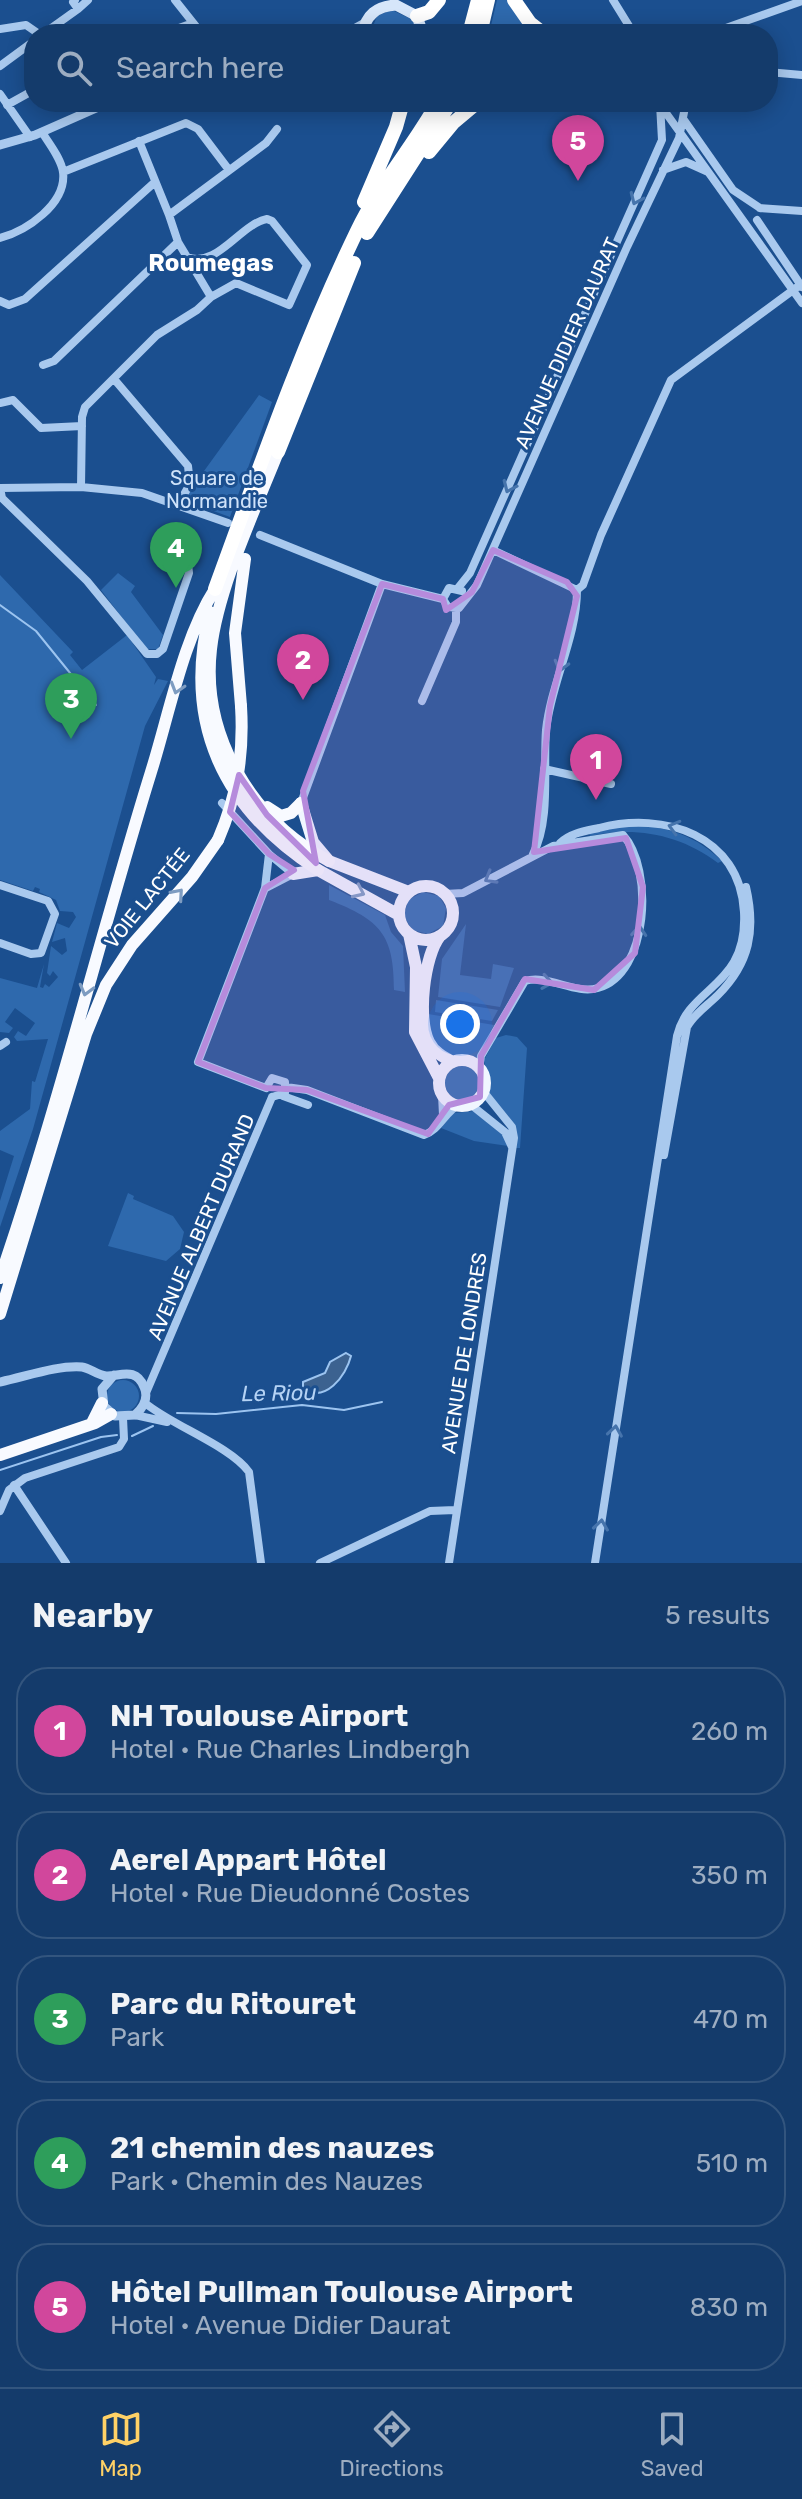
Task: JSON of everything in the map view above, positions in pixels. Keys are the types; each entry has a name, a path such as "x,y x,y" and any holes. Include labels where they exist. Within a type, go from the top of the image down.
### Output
{"highway":[{"path":"424,24 439,0"},
{"path":"472,24 478,0"},
{"path":"482,24 488,0"},
{"path":"514,0 531,24"},
{"path":"332,283 332,273 400,112"},
{"path":"318,870 285,848 252,817 224,776 202,711 200,662 215,589 280,410 332,283 374,199 431,112"},
{"path":"329,861 279,826 243,782 220,731 211,685 214,629 278,452 369,227 445,112"},
{"path":"408,169 419,165 453,123 466,112"},
{"name":"VOIE LACTÉE","path":"0,1314 86,1034 106,985 132,945 192,877 218,840 238,785 243,740 235,633 239,587 243,564 278,467 278,452"},
{"name":"VOIE LACTÉE","path":"0,1278 53,1115 107,914 163,732 200,619 215,589"},
{"path":"243,782 281,816 291,813 301,803"},
{"path":"89,1425 102,1403"},
{"path":"0,1453 117,1416"}],"main road":[{"path":"367,24 378,9 405,3 419,24"},
{"path":"301,803 313,842 329,861 409,892"},
{"path":"293,874 318,870 399,915 409,934 416,967 416,1038 439,1078 442,1095 464,1105 483,1091 484,1080 479,1069 470,1062 453,1062 434,1050 424,1024 428,955 449,927 452,914 445,894 428,886 409,892 402,900 399,915"},
{"path":"409,934 421,939 440,936"},
{"path":"439,1078 444,1068 453,1062"}],"street":[{"path":"52,24 74,3 88,0"},
{"path":"175,0 193,23"},
{"path":"613,0 627,24"},
{"path":"732,24 802,1"},
{"path":"622,16 623,24"},
{"path":"0,29 24,25"},
{"path":"0,66 24,48"},
{"path":"778,73 802,75"},
{"path":"0,94 30,137"},
{"path":"7,105 24,96"},
{"path":"0,145 30,137 87,112"},
{"name":"AVENUE DIDIER DAURAT","path":"458,588 470,573 662,140 660,112"},
{"name":"AVENUE DIDIER DAURAT","path":"465,598 477,585 681,131 666,112"},
{"path":"685,112 681,131 742,218 798,288"},
{"path":"684,120 733,190 760,208 802,211"},
{"path":"63,172 179,124 192,125 229,170"},
{"path":"169,215 266,143 277,129"},
{"path":"0,238 24,229 46,210 63,182 63,172 42,132"},
{"path":"139,141 178,242 211,297"},
{"path":"660,172 686,162 710,174"},
{"path":"0,301 9,305 25,299 155,182"},
{"path":"742,218 740,207 751,201"},
{"path":"760,208 757,220 798,288 802,303"},
{"path":"742,218 757,220"},
{"path":"81,487 85,407 162,331 236,283 289,305 307,265 272,221 267,219 211,255 200,260 187,257"},
{"path":"43,365 54,361 178,242"},
{"path":"533,854 541,825 550,706 574,614 577,590 583,585 601,535 671,380 798,288"},
{"path":"114,379 188,466 190,484 178,505"},
{"path":"0,403 13,400 41,428 82,426"},
{"path":"188,564 189,573 163,649 157,654 147,654 71,564 2,498 0,488 81,487 142,493 228,523"},
{"path":"260,535 382,584 443,599 448,607 456,609"},
{"path":"493,550 577,590"},
{"path":"301,803 382,584"},
{"path":"422,701 456,622 456,609 465,598 458,588 449,588 443,599"},
{"path":"544,769 611,784"},
{"path":"222,803 269,854 293,874 265,888"},
{"path":"560,843 568,836 621,822 651,820 691,831 714,847 741,886 743,936 738,956 725,977 690,1009 679,1025 595,1563"},
{"path":"445,894 463,893 533,854 560,843 623,835 642,880 638,946 601,987 594,990 537,980 521,984 481,1056 479,1069"},
{"path":"269,854 265,888 198,1062 266,1088 272,1097 284,1092 307,1090 419,1134 432,1132 443,1115 464,1105 505,1132 512,1148"},
{"path":"0,885 48,901 55,914 41,953 31,954 0,943"},
{"path":"266,1088 269,1080 276,1078 283,1080 284,1092"},
{"name":"AVENUE DE LONDRES","path":"449,1563 512,1148 512,1127 483,1091"},
{"path":"284,1092 308,1105"},
{"path":"442,1095 443,1115"},
{"name":"AVENUE ALBERT DURAND","path":"145,1398 272,1097"},
{"path":"0,1382 80,1367 106,1376 126,1373 137,1377 145,1398 168,1422"},
{"path":"0,1511 14,1485 25,1478 116,1449 125,1434 117,1416 102,1403 102,1389 92,1376 71,1369"},
{"name":"AVENUE ALBERT DURAND","path":"137,1377 159,1369"},
{"path":"102,1389 114,1375"},
{"path":"135,1415 145,1398"},
{"path":"117,1416 135,1415 168,1422 241,1460 249,1472 261,1563"},
{"path":"14,1485 66,1563"},
{"path":"320,1563 430,1511 455,1510"}],"highlighted area":[{"path":"493,550 567,582 577,596 550,706 534,852 626,838 643,887 635,953 594,990 525,979 481,1056 480,1097 449,1105 428,1134 307,1090 266,1088 198,1062 265,888 294,870 269,854 230,812 239,775 267,815 316,863 303,791 382,584 443,599 446,610 472,592"}],"green space":[{"path":"497,0 510,0 529,24 491,24"},
{"path":"392,10 413,20 414,24 374,24 377,16"},
{"name":"Square de Normandie","path":"259,395 272,402 230,517 183,500"},
{"path":"118,573 135,586 131,592 163,635 158,649 146,649 101,590"},
{"path":"0,575 73,652 70,655 82,670 127,635 156,677 154,685 158,679 168,681 145,726 33,1129 0,1227 0,1201 14,1156 0,1150 0,1131 30,1109 32,1081 35,1082 48,1039 17,1041 14,1037 18,1031 26,1036 35,1023 15,1008 5,1022 13,1028 9,1033 0,1032 0,978 37,988 44,964 40,987 43,988 45,984 49,987 58,977 53,971 50,976 47,973 51,946 62,955 67,951 65,938 52,942 57,923 69,928 76,917 73,912 60,911 56,900 39,892 40,889 35,887 33,891 0,880"},
{"path":"637,824 683,835 703,845 722,861 718,863 689,846 657,835 624,832 590,836 589,832"},
{"path":"329,885 385,915 391,932 403,946 405,992 394,990 391,956 381,932 361,915 329,900"},
{"path":"423,892 439,896 446,908 443,926 428,934 412,930 404,916 408,900"},
{"path":"466,924 460,975 491,979 493,964 514,968 500,1007 438,997 442,959"},
{"path":"436,1000 498,1010 492,1021 435,1012"},
{"path":"428,1014 494,1025 476,1059 449,1055 432,1040"},
{"path":"506,1035 517,1037 527,1048 520,1148 516,1148 514,1125 489,1094 484,1060 496,1038"},
{"path":"462,1066 474,1071 479,1083 474,1095 462,1100 450,1095 445,1083 450,1071"},
{"path":"475,1111 503,1134 508,1146 474,1141 441,1128 453,1113"},
{"path":"128,1193 134,1196 133,1199 173,1216 184,1232 180,1249 166,1261 108,1246"},
{"path":"123,1380 134,1385 139,1396 134,1407 123,1412 112,1407 107,1396 112,1385"}],"shaded area":[{"path":"346,1353 351,1356 348,1364 333,1386 319,1393 303,1388 303,1382 325,1373 330,1362"}],"waterway":[{"path":"0,605 36,631 96,705"},
{"name":"Le Riou","path":"177,1413 216,1414 302,1405 344,1410 382,1402"},
{"name":"Le Riou","path":"132,1436 153,1426"},
{"name":"Le Riou","path":"0,1470 101,1437 117,1435"}],"place":[{"name":"Hôtel Pullman Toulouse Airport","path":"578,181"},
{"name":"21 chemin des nauzes","path":"176,588"},
{"name":"Aerel Appart Hôtel","path":"303,700"},
{"name":"Parc du Ritouret","path":"71,739"},
{"name":"NH Toulouse Airport","path":"596,800"}],"district":[{"name":"Roumegas","path":"211,263"}]}
